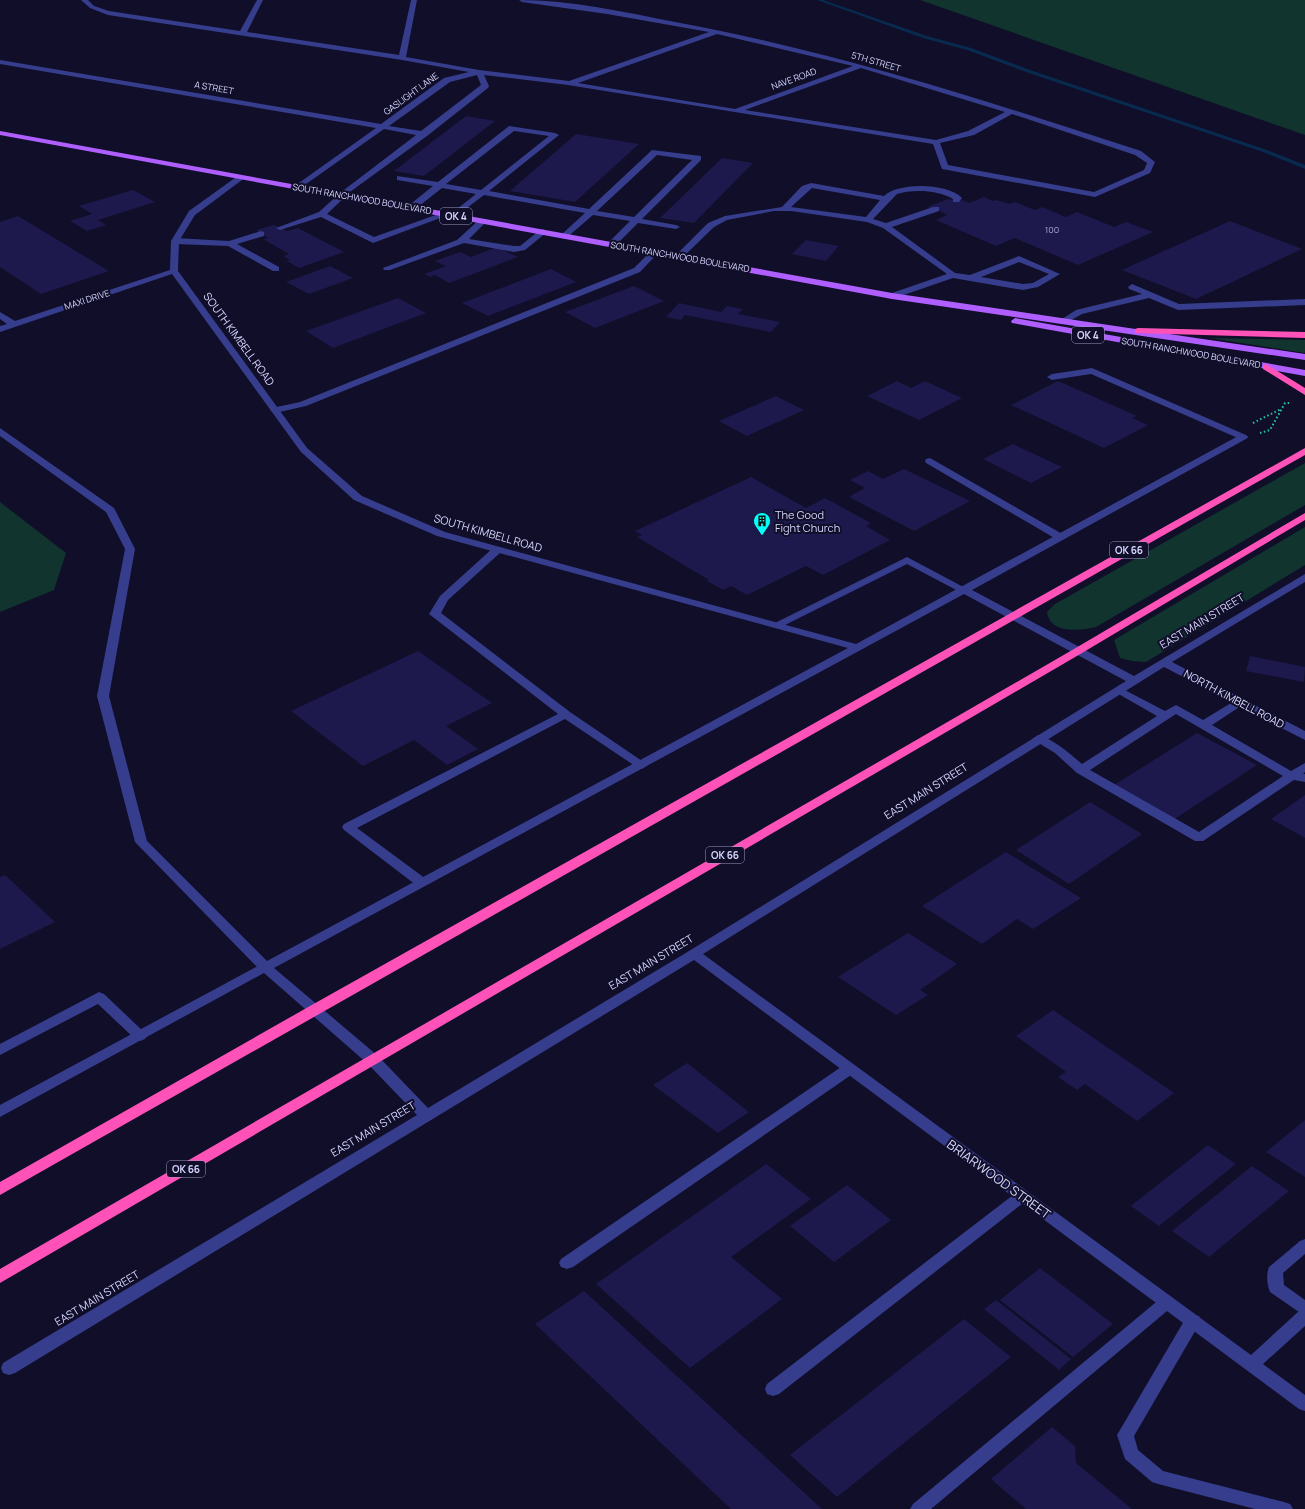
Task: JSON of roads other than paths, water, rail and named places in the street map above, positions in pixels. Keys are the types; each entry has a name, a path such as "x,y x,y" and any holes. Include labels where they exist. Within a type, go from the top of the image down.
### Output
{"highway":[{"name":"OK 4","path":"1138,331 1305,335"},
{"path":"1266,367 1305,392"},
{"name":"OK 66","path":"0,1189 315,1009 1305,451"},
{"name":"OK 66","path":"0,1277 1078,651 1305,516"}],"main road":[{"name":"SOUTH RANCHWOOD BOULEVARD","path":"0,133 892,296 1138,331 1305,357"},
{"name":"SOUTH RANCHWOOD BOULEVARD","path":"912,299 1008,320 1305,373"}],"street":[{"path":"84,0 92,7 108,13 402,58 479,72 568,83 734,111 936,142 971,133 1012,112"},
{"path":"243,33 260,0"},
{"path":"402,58 414,0"},
{"name":"5TH STREET","path":"522,0 591,8 718,32 861,66 1012,112 1138,153 1151,162 1147,171 1095,195 945,167 936,142"},
{"path":"568,83 718,32"},
{"name":"A STREET","path":"0,62 424,134"},
{"name":"NAVE ROAD","path":"734,111 861,66"},
{"path":"280,228 322,214 343,195 485,86 479,72"},
{"name":"GASLIGHT LANE","path":"299,187 447,80 479,72"},
{"path":"322,214 373,240 451,215 485,192 555,136 512,128 411,208"},
{"path":"565,236 655,152 698,158 612,244"},
{"path":"174,271 175,241 192,213 242,177"},
{"path":"400,178 676,227"},
{"path":"784,209 805,188 811,185 887,199"},
{"path":"868,220 893,192 914,188 952,194 958,198 956,200"},
{"path":"679,256 711,225 726,218 784,209 868,220 886,226 950,272 952,275"},
{"path":"886,226 936,209"},
{"path":"387,268 462,240 483,221"},
{"path":"462,240 514,249 526,246 543,232"},
{"path":"175,241 230,244 261,234"},
{"path":"230,244 276,269"},
{"path":"275,410 303,404 637,270 655,252"},
{"path":"892,296 952,275 971,278 1029,287 1056,274 1019,259 971,278"},
{"name":"MAXI DRIVE","path":"0,329 174,271"},
{"name":"SOUTH KIMBELL ROAD","path":"174,271 304,450 358,498 441,534 856,647"},
{"path":"1132,287 1178,307 1305,302"},
{"path":"1063,321 1079,312 1150,294"},
{"path":"0,315 14,324"},
{"path":"0,1112 264,967 642,765 1243,437 1092,371 1052,377"},
{"path":"0,431 110,510 130,549 103,696 142,842 264,967 373,1060 426,1115"},
{"path":"930,461 1060,537"},
{"path":"497,550 444,598 435,614 566,714 642,765"},
{"path":"777,625 907,560 1135,681"},
{"name":"EAST MAIN STREET","path":"9,1368 694,954 1164,662 1305,577"},
{"name":"NORTH KIMBELL ROAD","path":"1164,662 1305,736"},
{"path":"1120,690 1166,716"},
{"path":"1203,725 1240,702"},
{"path":"1081,770 1176,710 1291,776 1305,778"},
{"path":"421,882 348,826 566,714"},
{"path":"1038,740 1059,750 1081,770 1199,838 1305,767"},
{"name":"BRIARWOOD STREET","path":"694,954 1305,1404"},
{"path":"0,1050 99,998 140,1036"},
{"path":"567,1264 849,1069"},
{"path":"773,1389 1022,1196"},
{"path":"1305,1245 1275,1271 1276,1288 1305,1308"},
{"path":"919,1509 1168,1302"},
{"path":"1252,1364 1305,1316"},
{"path":"1193,1321 1125,1435 1131,1454 1158,1477 1284,1509"}],"waterway":[{"path":"819,0 925,37 969,49 1031,72 1265,151 1305,167"}],"place":[{"name":"The Good Fight Church","path":"762,536"}]}
